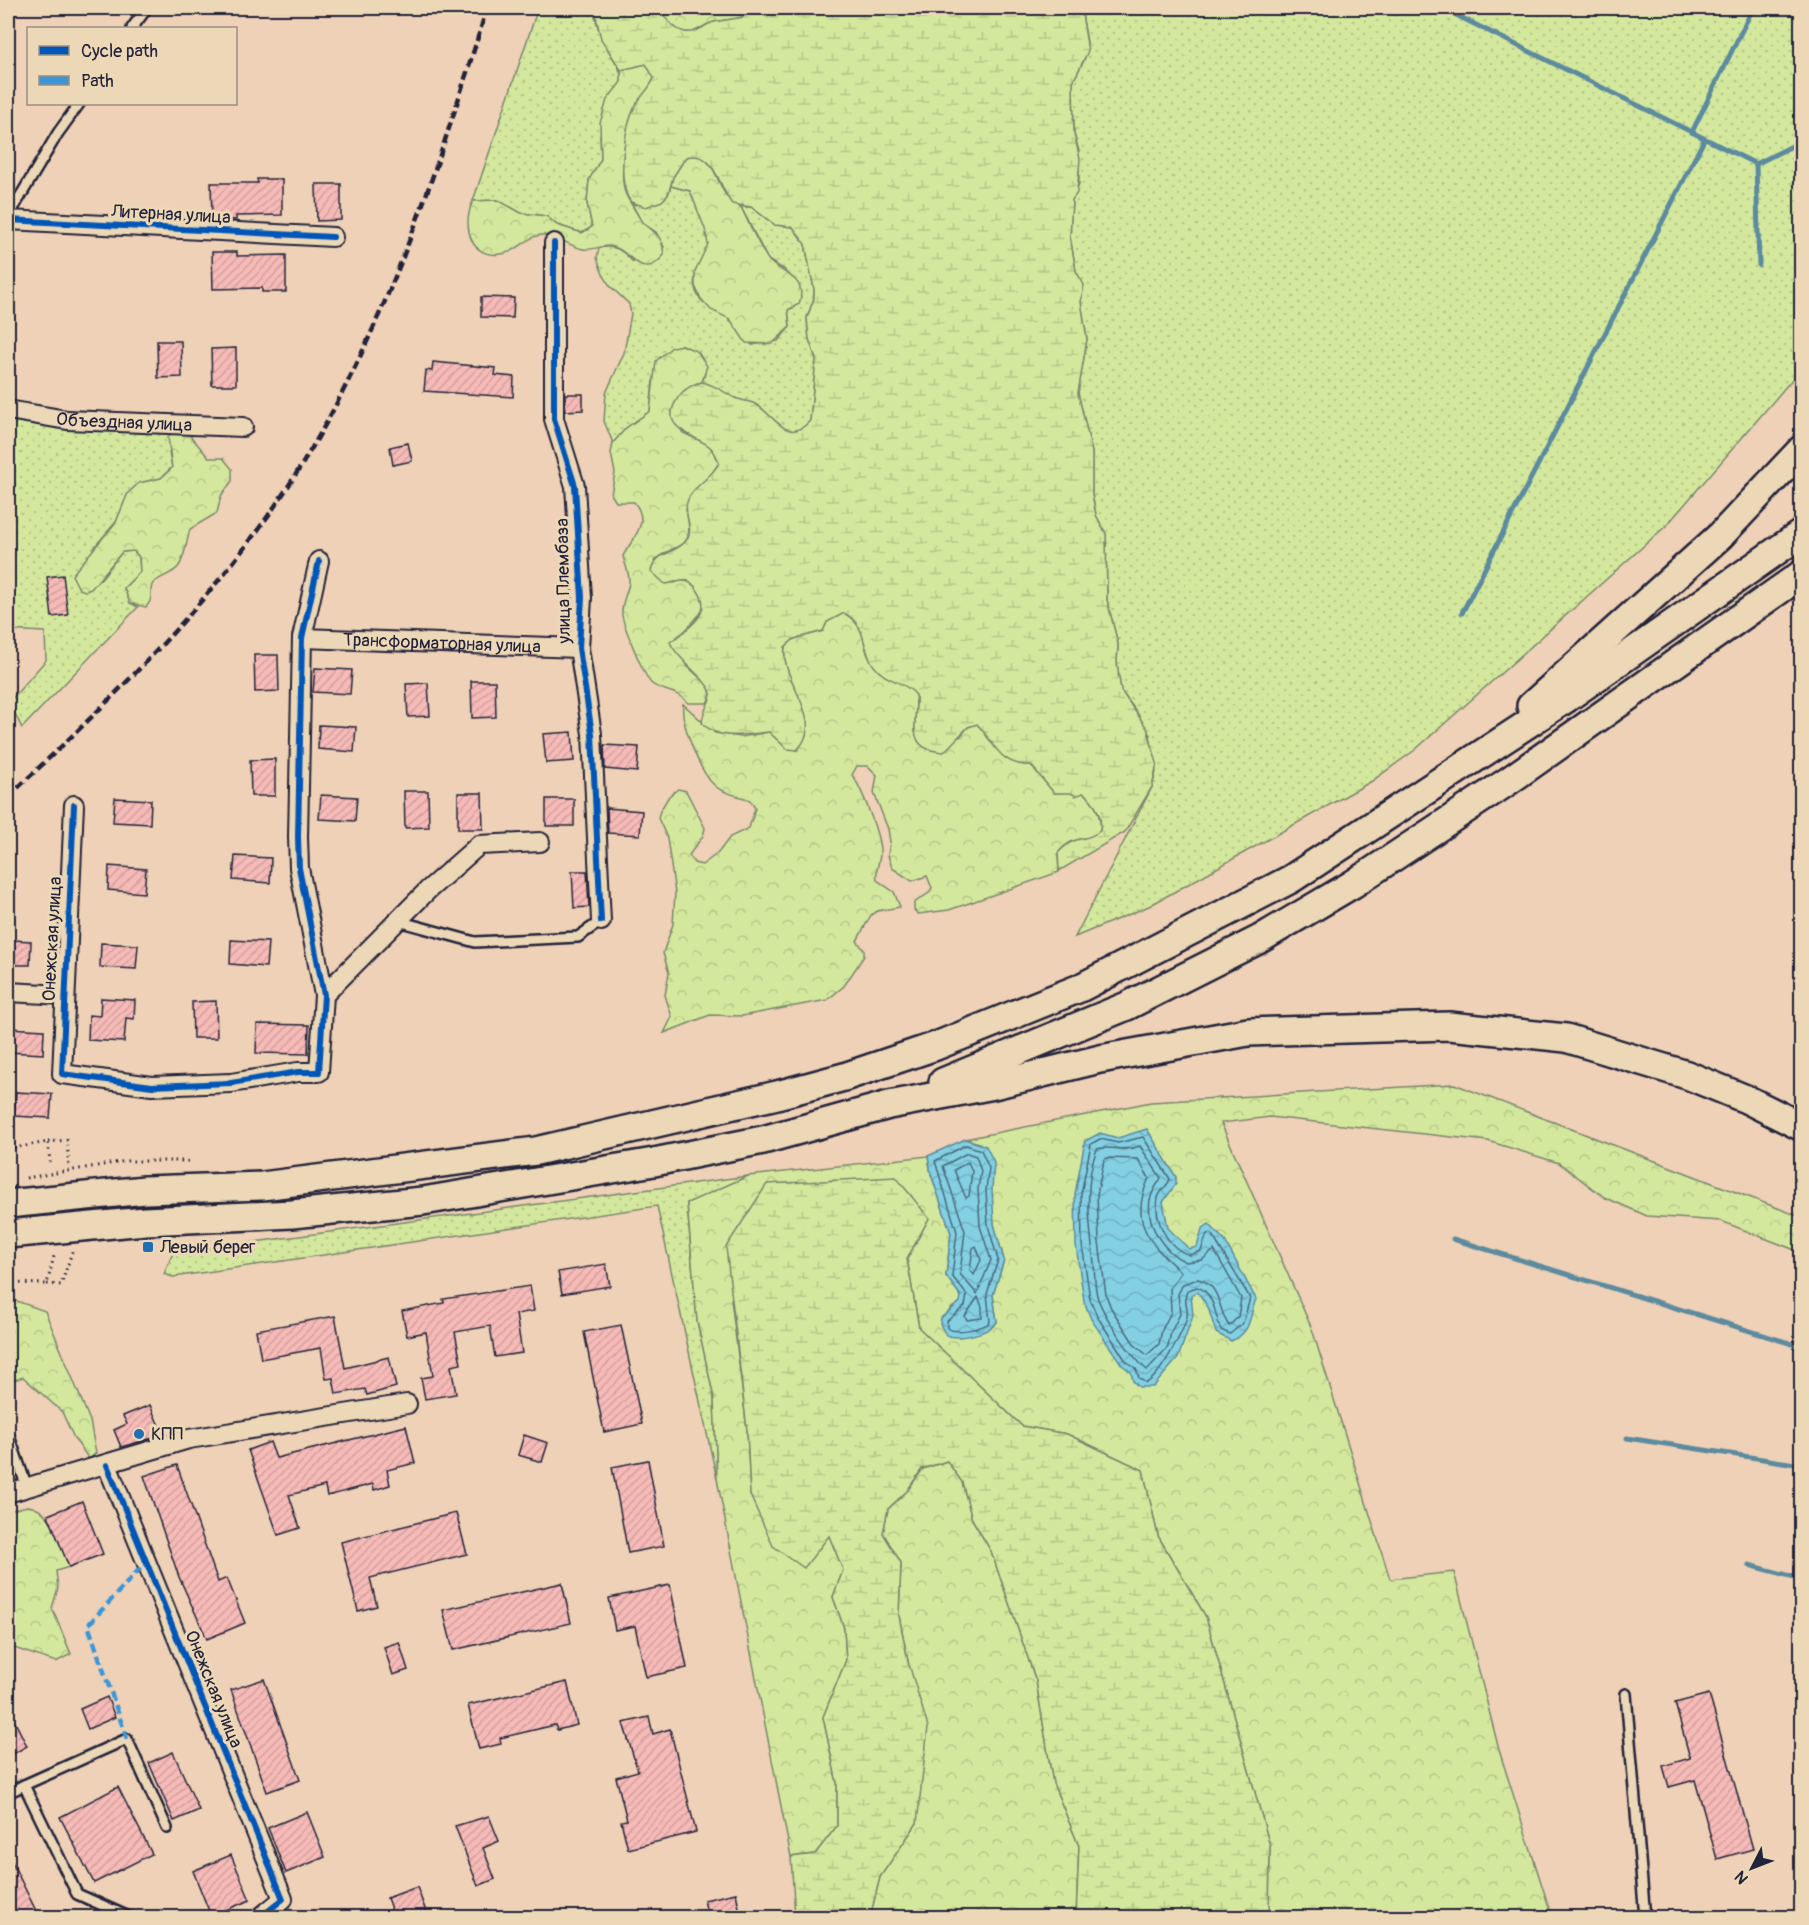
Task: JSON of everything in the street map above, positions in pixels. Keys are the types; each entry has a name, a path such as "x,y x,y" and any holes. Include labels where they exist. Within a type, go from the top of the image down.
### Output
{"main road":[{"path":"1457,773 1721,535 1802,449"},
{"path":"13,1191 262,1186 405,1170 536,1151 844,1077 936,1046 1080,988 1291,879 1457,773 1802,532"},
{"path":"889,1105 1127,1006 1260,939 1353,884 1507,782 1802,574"},
{"path":"8,1234 145,1221 292,1214 423,1201 730,1147 889,1105 994,1085 1100,1059 1248,1032 1449,1026 1566,1038 1687,1074 1746,1099 1802,1127"}],"street":[{"name":"Литерная улица","path":"8,219 333,237"},
{"name":"улица Плембаза","path":"554,243 554,419 575,486 582,598 579,648 592,734 601,921"},
{"name":"Объездная улица","path":"8,410 67,420 243,427"},
{"path":"319,561 302,638 299,868 324,995"},
{"name":"Трансформаторная улица","path":"302,638 579,648"},
{"name":"Онежская улица","path":"74,805 62,1074 152,1086 231,1083 298,1072 319,1072 324,995"},
{"path":"324,995 478,845 540,842"},
{"path":"8,992 64,995"},
{"path":"8,1493 189,1439 407,1404"},
{"name":"Онежская улица","path":"106,1465 283,1899 262,1916"}],"lane":[{"path":"133,27 147,8"},
{"path":"8,219 58,133 78,105"},
{"path":"398,921 475,942 578,937 601,921"},
{"path":"8,1433 27,1487"},
{"path":"1626,1694 1645,1917"},
{"path":"8,1792 127,1739 167,1828"},
{"path":"24,1785 77,1894 131,1917"}],"path":[{"path":"8,1149 68,1140 69,1169"},
{"path":"48,1142 50,1162"},
{"path":"13,1191 69,1169 127,1161 188,1161"},
{"path":"8,1283 61,1285 74,1247"},
{"path":"47,1284 54,1256"}],"green space":[{"path":"538,8 594,8 600,33 621,76 622,82 607,100 600,136 601,159 589,180 587,203 592,227 582,233 557,225 546,216 521,213 498,200 473,201"},
{"path":"594,8 657,8 677,29 689,32 717,21 739,18 754,8 1081,8 1088,51 1073,82 1074,134 1080,159 1077,193 1072,200 1070,237 1076,271 1084,285 1081,302 1087,339 1078,393 1092,452 1092,494 1096,515 1106,534 1107,600 1118,644 1117,663 1121,691 1147,728 1157,763 1152,787 1125,832 1059,871 1058,853 1075,840 1089,837 1100,831 1099,816 1091,800 1083,793 1076,796 1071,793 1054,793 1031,765 1012,762 999,752 977,724 968,727 944,752 923,746 915,733 916,695 912,690 884,675 874,666 861,631 844,613 827,622 823,631 794,639 785,647 785,660 805,713 807,726 805,738 797,750 787,749 769,732 725,735 709,729 702,723 711,695 710,690 679,656 670,642 691,626 701,614 702,599 695,587 688,581 665,584 651,571 661,556 685,542 689,532 686,507 689,497 719,463 715,452 710,447 676,425 672,419 672,411 678,397 684,391 702,382 735,398 755,404 788,430 802,428 810,421 816,359 809,339 807,318 814,298 814,289 805,244 793,227 775,225 751,207 732,204 715,171 703,158 686,157 673,177 668,195 662,201 646,207 631,202 624,182 625,140 636,105 654,78 646,64 621,70 601,39"},
{"path":"657,8 754,8 739,18 717,21 689,32 677,29"},
{"path":"1081,8 1801,8 1801,369 1667,525 1415,750 1372,781 1149,906 1075,937 1152,787 1156,772 1150,735 1121,691 1117,663 1118,644 1107,600 1106,534 1096,515 1092,494 1092,452 1078,393 1087,339 1081,302 1083,285 1076,271 1070,237 1072,199 1079,184 1079,151 1074,134 1073,82 1085,58 1087,42"},
{"path":"646,64 654,78 631,117 624,152 624,187 640,219 661,240 664,255 656,263 649,266 642,265 617,248 607,246 583,249 544,235 531,238 508,253 490,254 476,246 468,224 473,201 498,200 521,213 546,216 557,225 582,233 592,227 587,203 589,180 601,159 600,123 607,100 621,82 621,70"},
{"path":"695,155 710,165 727,196 741,207 767,258 796,280 800,286 799,304 788,310 790,327 772,344 746,343 730,319 711,310 701,299 695,286 695,271 708,244 705,229 690,191 671,186 673,177 686,157"},
{"path":"671,186 690,191 707,231 707,250 695,277 696,292 701,300 728,318 752,345 778,341 790,327 788,309 794,308 785,270 768,260 741,207 751,207 775,225 793,227 805,244 814,289 814,298 807,318 809,339 816,359 810,421 803,428 794,431 785,429 755,404 737,399 702,382 705,374 698,352 681,345 653,381 650,411 626,428 613,443 604,421 606,393 624,353 631,314 629,304 610,286 602,272 597,258 599,248 618,249 633,262 664,247 656,232 642,223 631,202 635,205 668,195"},
{"path":"682,345 698,352 707,366 702,382 685,390 672,416 683,433 709,445 719,463 686,510 689,524 687,539 654,561 674,583 686,581 691,583 703,602 705,608 686,630 687,666 709,686 711,695 707,703 688,703 675,693 652,684 640,662 626,629 622,611 629,580 623,556 639,530 641,517 634,502 616,502 611,494 615,473 611,453 613,443 626,428 650,411 656,361 672,347"},
{"path":"8,418 180,430 169,453 172,467 161,478 139,483 125,501 116,522 96,545 88,559 77,569 100,580 122,552 134,551 139,557 140,572 124,588 130,603 138,607 22,728 9,702 46,660 45,632 8,630"},
{"path":"173,432 187,432 209,458 223,458 232,469 232,481 221,496 217,513 190,529 179,566 152,585 150,601 146,607 130,603 124,588 140,572 139,557 134,551 122,552 91,589 85,591 79,589 72,575 116,522 128,493 139,483 161,478 172,468 168,437"},
{"path":"844,613 858,625 874,665 884,674 907,686 916,695 915,732 960,737 968,727 977,724 999,752 1012,762 1031,765 1054,793 1076,792 1087,795 1097,810 1100,831 1069,843 1058,853 1059,872 949,910 918,914 914,910 914,903 929,893 932,888 927,876 912,881 892,868 888,855 890,842 888,829 874,793 877,775 868,766 857,766 852,775 870,812 879,846 877,880 894,892 900,907 877,911 871,915 857,941 864,950 864,956 844,986 827,1000 742,1016 710,1015 664,1033 672,1017 665,995 669,973 663,953 673,924 675,893 667,838 658,818 660,811 669,796 678,789 686,791 705,828 703,836 689,855 694,863 702,865 718,853 730,837 749,828 755,808 750,800 723,791 709,779 697,759 688,734 683,704 715,733 741,737 769,732 781,743 797,750 805,738 807,726 805,713 785,660 785,647 794,639 823,631 827,622"},
{"path":"1454,1084 1801,1217 1801,1256 1795,1250 1721,1221 1647,1216 1604,1197 1559,1163 1488,1141 1270,1117 1221,1123 1312,1329 1390,1579 1454,1572 1499,1750 1552,1917 1269,1917 1270,1846 1206,1617 1158,1536 1143,1470 1067,1434 1022,1426 919,1328 907,1259 929,1218 731,1299 747,1430 750,1495 829,1535 843,1570 833,1597 844,1628 846,1660 823,1717 837,1783 837,1826 815,1854 791,1857 717,1479 714,1398 697,1321 687,1203 748,1176 928,1156 931,1174 951,1233 946,1276 961,1296 961,1302 950,1309 959,1337 975,1334 997,1322 993,1295 1004,1260 994,1224 980,1143 965,1139 1151,1102"},
{"path":"748,1176 687,1204 697,1321 714,1398 717,1479 657,1206 173,1277 164,1274 173,1253"},
{"path":"896,1177 929,1218 907,1259 919,1328 1022,1426 1067,1434 1143,1470 1158,1536 1206,1617 1270,1846 1269,1917 1076,1917 1079,1846 1053,1783 1036,1681 991,1551 972,1519 962,1482 947,1461 922,1469 907,1491 888,1509 883,1533 901,1563 899,1616 908,1661 928,1727 917,1823 880,1877 870,1917 795,1917 791,1857 815,1854 837,1826 837,1783 823,1717 846,1660 844,1628 833,1597 843,1570 829,1536 804,1568 773,1546 750,1495 747,1430 726,1247 767,1184"},
{"path":"8,1298 45,1311 90,1421 96,1453 89,1459 74,1438 62,1412 23,1377 8,1382"},
{"path":"947,1461 962,1482 972,1519 991,1551 1036,1681 1053,1783 1079,1846 1076,1917 870,1917 880,1877 917,1823 908,1661 899,1616 901,1563 883,1533 888,1509 907,1491 923,1469"},
{"path":"27,1506 44,1514 50,1521 59,1538 69,1567 56,1571 58,1588 52,1608 71,1654 56,1662 8,1646 8,1511"}],"water":[{"path":"1147,1129 1176,1177 1176,1184 1163,1202 1168,1228 1189,1249 1197,1247 1202,1229 1209,1224 1225,1241 1256,1299 1246,1329 1238,1338 1231,1341 1216,1333 1208,1307 1198,1292 1191,1295 1193,1316 1178,1358 1153,1387 1139,1387 1133,1381 1131,1372 1122,1365 1091,1319 1084,1301 1076,1245 1075,1194 1085,1141 1100,1133 1118,1138"},
{"path":"965,1139 986,1146 994,1162 992,1189 994,1224 1004,1260 993,1295 997,1322 980,1333 958,1337 946,1335 940,1324 941,1318 960,1302 961,1296 946,1276 951,1233 931,1174 928,1156"}],"building":[{"path":"257,179 282,179 282,215 236,216 236,220 212,219 211,183 258,183"},
{"path":"316,184 341,184 341,220 317,221"},
{"path":"212,252 237,252 237,256 286,255 286,292 262,292 262,288 213,289"},
{"path":"481,297 514,298 513,318 481,317"},
{"path":"157,341 181,341 182,377 158,378"},
{"path":"236,348 236,385 212,385 211,349"},
{"path":"433,362 496,368 495,375 514,377 513,397 424,391 426,370 432,371"},
{"path":"565,394 583,394 583,410 565,411"},
{"path":"408,443 412,461 393,465 390,447"},
{"path":"63,575 68,615 52,617 47,577"},
{"path":"254,655 278,655 279,691 255,692"},
{"path":"315,668 352,670 350,694 313,692"},
{"path":"471,681 495,681 496,717 472,718"},
{"path":"428,683 430,716 408,717 406,684"},
{"path":"319,725 356,727 354,752 318,749"},
{"path":"572,732 574,761 546,763 543,734"},
{"path":"604,745 639,747 637,772 605,769"},
{"path":"275,759 275,796 251,796 250,760"},
{"path":"404,791 428,791 429,827 405,828"},
{"path":"458,793 482,793 483,829 458,829"},
{"path":"321,795 357,797 355,821 319,819"},
{"path":"115,798 151,800 150,824 113,822"},
{"path":"546,799 574,799 574,826 546,826"},
{"path":"607,808 642,811 640,835 608,833"},
{"path":"235,856 271,858 270,883 233,880"},
{"path":"109,866 146,869 144,893 108,890"},
{"path":"572,871 587,871 589,907 574,908"},
{"path":"12,940 31,941 30,965 11,965"},
{"path":"231,940 268,942 266,967 230,964"},
{"path":"101,943 138,945 136,969 100,967"},
{"path":"101,998 135,1000 134,1019 126,1018 124,1042 88,1040 89,1015 100,1016"},
{"path":"216,1001 217,1038 193,1038 192,1002"},
{"path":"257,1024 309,1025 308,1054 256,1053"},
{"path":"8,1028 44,1030 43,1054 8,1052"},
{"path":"16,1092 52,1094 50,1118 14,1116"},
{"path":"606,1264 610,1286 562,1294 558,1272"},
{"path":"530,1286 534,1311 516,1314 522,1353 495,1357 490,1326 455,1332 461,1364 451,1366 456,1394 425,1399 421,1378 433,1376 426,1332 407,1336 402,1311 444,1303 443,1299"},
{"path":"335,1316 345,1368 389,1357 396,1387 367,1395 365,1389 336,1394 333,1378 326,1379 321,1348 261,1359 256,1330"},
{"path":"621,1325 642,1424 604,1432 584,1332"},
{"name":"КПП","path":"150,1405 163,1435 121,1447 114,1430 127,1424 123,1416"},
{"path":"406,1426 415,1463 387,1470 390,1485 374,1490 373,1484 327,1496 325,1486 289,1495 300,1528 278,1535 248,1450 270,1442 276,1458"},
{"path":"524,1435 548,1443 542,1462 518,1455"},
{"path":"648,1460 664,1546 628,1553 612,1467"},
{"path":"177,1465 218,1582 227,1578 245,1623 207,1639 179,1577 144,1476"},
{"path":"82,1501 103,1554 69,1567 48,1515"},
{"path":"456,1513 467,1554 370,1578 377,1606 358,1611 341,1542"},
{"path":"562,1583 571,1623 453,1650 443,1610"},
{"path":"670,1585 687,1668 646,1677 635,1626 615,1630 609,1598"},
{"path":"399,1642 408,1670 393,1675 384,1647"},
{"path":"264,1679 300,1780 267,1792 231,1690"},
{"path":"567,1682 577,1725 557,1730 555,1725 500,1738 501,1744 479,1749 468,1705"},
{"path":"1709,1694 1753,1849 1717,1859 1695,1780 1669,1787 1663,1766 1690,1758 1675,1703"},
{"path":"107,1697 115,1717 88,1729 80,1709"},
{"path":"8,1708 27,1746 8,1757"},
{"path":"649,1717 653,1734 670,1729 696,1832 628,1849 621,1821 627,1820 616,1777 638,1771 623,1723"},
{"path":"173,1752 199,1810 174,1821 149,1763"},
{"path":"118,1787 152,1854 94,1883 60,1817"},
{"path":"307,1812 325,1857 286,1873 268,1828"},
{"path":"489,1816 499,1841 483,1848 495,1879 478,1886 455,1826"},
{"path":"8,1854 39,1917 8,1917"},
{"path":"231,1855 250,1900 211,1916 193,1871"},
{"path":"417,1887 428,1917 394,1917 387,1898"},
{"path":"736,1893 741,1917 708,1917 704,1900"}],"waterway":[{"path":"1442,8 1756,164"},
{"path":"1692,132 1753,8"},
{"path":"1462,613 1704,140"},
{"path":"1756,164 1802,141"},
{"path":"1756,164 1759,265"},
{"path":"1453,1239 1802,1347"},
{"path":"1627,1438 1802,1465"},
{"path":"1749,1565 1802,1579"}],"railway":[{"path":"8,797 123,686 195,608 229,568 291,482 324,427 381,311 428,191 487,8"}],"marked path":[{"path":"127,1739 88,1625 146,1562"}],"cycle path":[{"path":"8,220 333,237"},
{"path":"554,243 554,419 575,486 582,598 579,648 592,734 601,921"},
{"path":"74,805 62,1074 152,1086 231,1083 298,1072 319,1072 324,995 299,868 298,837 302,638 319,561"},
{"path":"107,1465 283,1899 262,1916"}],"place":[{"name":"Левый берег","path":"148,1247"},
{"name":"КПП","path":"139,1434"}]}
